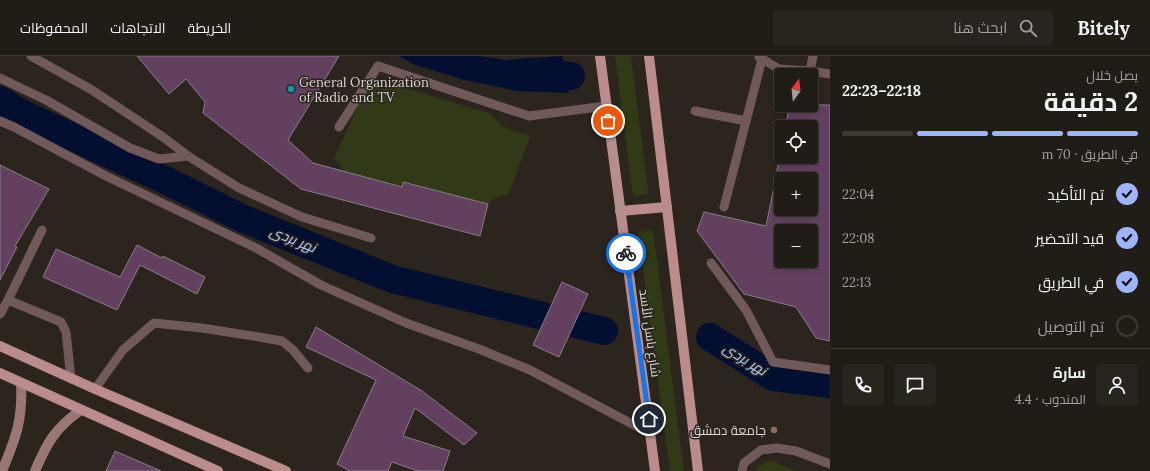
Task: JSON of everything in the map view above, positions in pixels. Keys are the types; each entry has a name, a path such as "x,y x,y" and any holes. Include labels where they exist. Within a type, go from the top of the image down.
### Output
{"main road":[{"name":"شارع باسل الأسد","path":"600,56 655,471"},
{"path":"649,56 698,471"},
{"path":"620,211 667,207"},
{"path":"0,346 95,389 286,471"},
{"path":"0,374 218,471"},
{"path":"2,471 11,450 19,424 21,410 21,383"},
{"path":"35,471 51,438 60,427 81,410"}],"lane":[{"path":"31,56 92,90 163,137 188,156 239,188 302,217 371,238"},
{"path":"810,68 813,56"},
{"path":"724,207 760,58 777,68"},
{"path":"339,127 378,66 530,116 606,106"},
{"path":"818,72 830,74"},
{"path":"0,78 46,100 130,148 159,159 188,156"},
{"path":"694,111 746,121"},
{"path":"0,121 106,176 256,248 321,285 406,323 479,349 530,370 651,434"},
{"path":"0,314 42,230"},
{"path":"711,263 746,310 773,362 830,370"},
{"path":"8,300 61,322 66,332 71,378"},
{"path":"95,389 123,350 154,323 202,328 282,342 293,350 308,368"},
{"path":"742,471 744,463 761,450 777,448 796,451 830,464"}],"green space":[{"path":"615,56 631,56 648,189 648,193 646,194 635,196 632,191"},
{"path":"371,78 489,113 504,127 530,136 509,194 493,199 488,204 404,182 402,187 345,172 334,158"},
{"path":"653,230 684,471 670,471 638,232"},
{"path":"770,460 795,471 755,471 760,465"}],"water":[{"path":"399,56 479,56 506,60 562,56 569,93 517,91 461,79 413,64"}],"building":[{"path":"137,56 339,56 288,140 313,163 402,187 403,182 488,204 480,236 301,189 203,113 205,102 186,79 169,94"},
{"path":"818,105 830,105 830,341 816,338 796,307 744,294 697,231 704,212 766,226 774,187 774,216 818,216 818,172 777,172 778,164 818,164 818,120 787,120 788,112 818,112"},
{"path":"0,165 49,189 15,246 17,247 0,280"},
{"path":"137,245 205,277 197,294 140,265 117,310 43,277 56,249 120,277"},
{"path":"562,282 588,294 559,357 533,345"},
{"path":"316,327 422,391 477,433 464,445 415,408 403,436 450,451 443,471 418,471 392,462 388,471 350,471 337,464 376,380 306,347"},
{"path":"115,451 161,471 106,471"}],"waterway":[{"name":"نهر بردى","path":"528,72 571,76"},
{"name":"نهر بردى","path":"0,100 21,113 167,181 244,219 392,279 604,331"},
{"name":"نهر بردى","path":"710,337 773,377 830,384"}],"way so far":[{"path":"608,121 626,253"}],"place":[{"name":"General Organization of Radio and TV","path":"291,89"},
{"name":"جامعة دمشق","path":"774,430"}],"route":[{"path":"626,253 649,419"}]}
